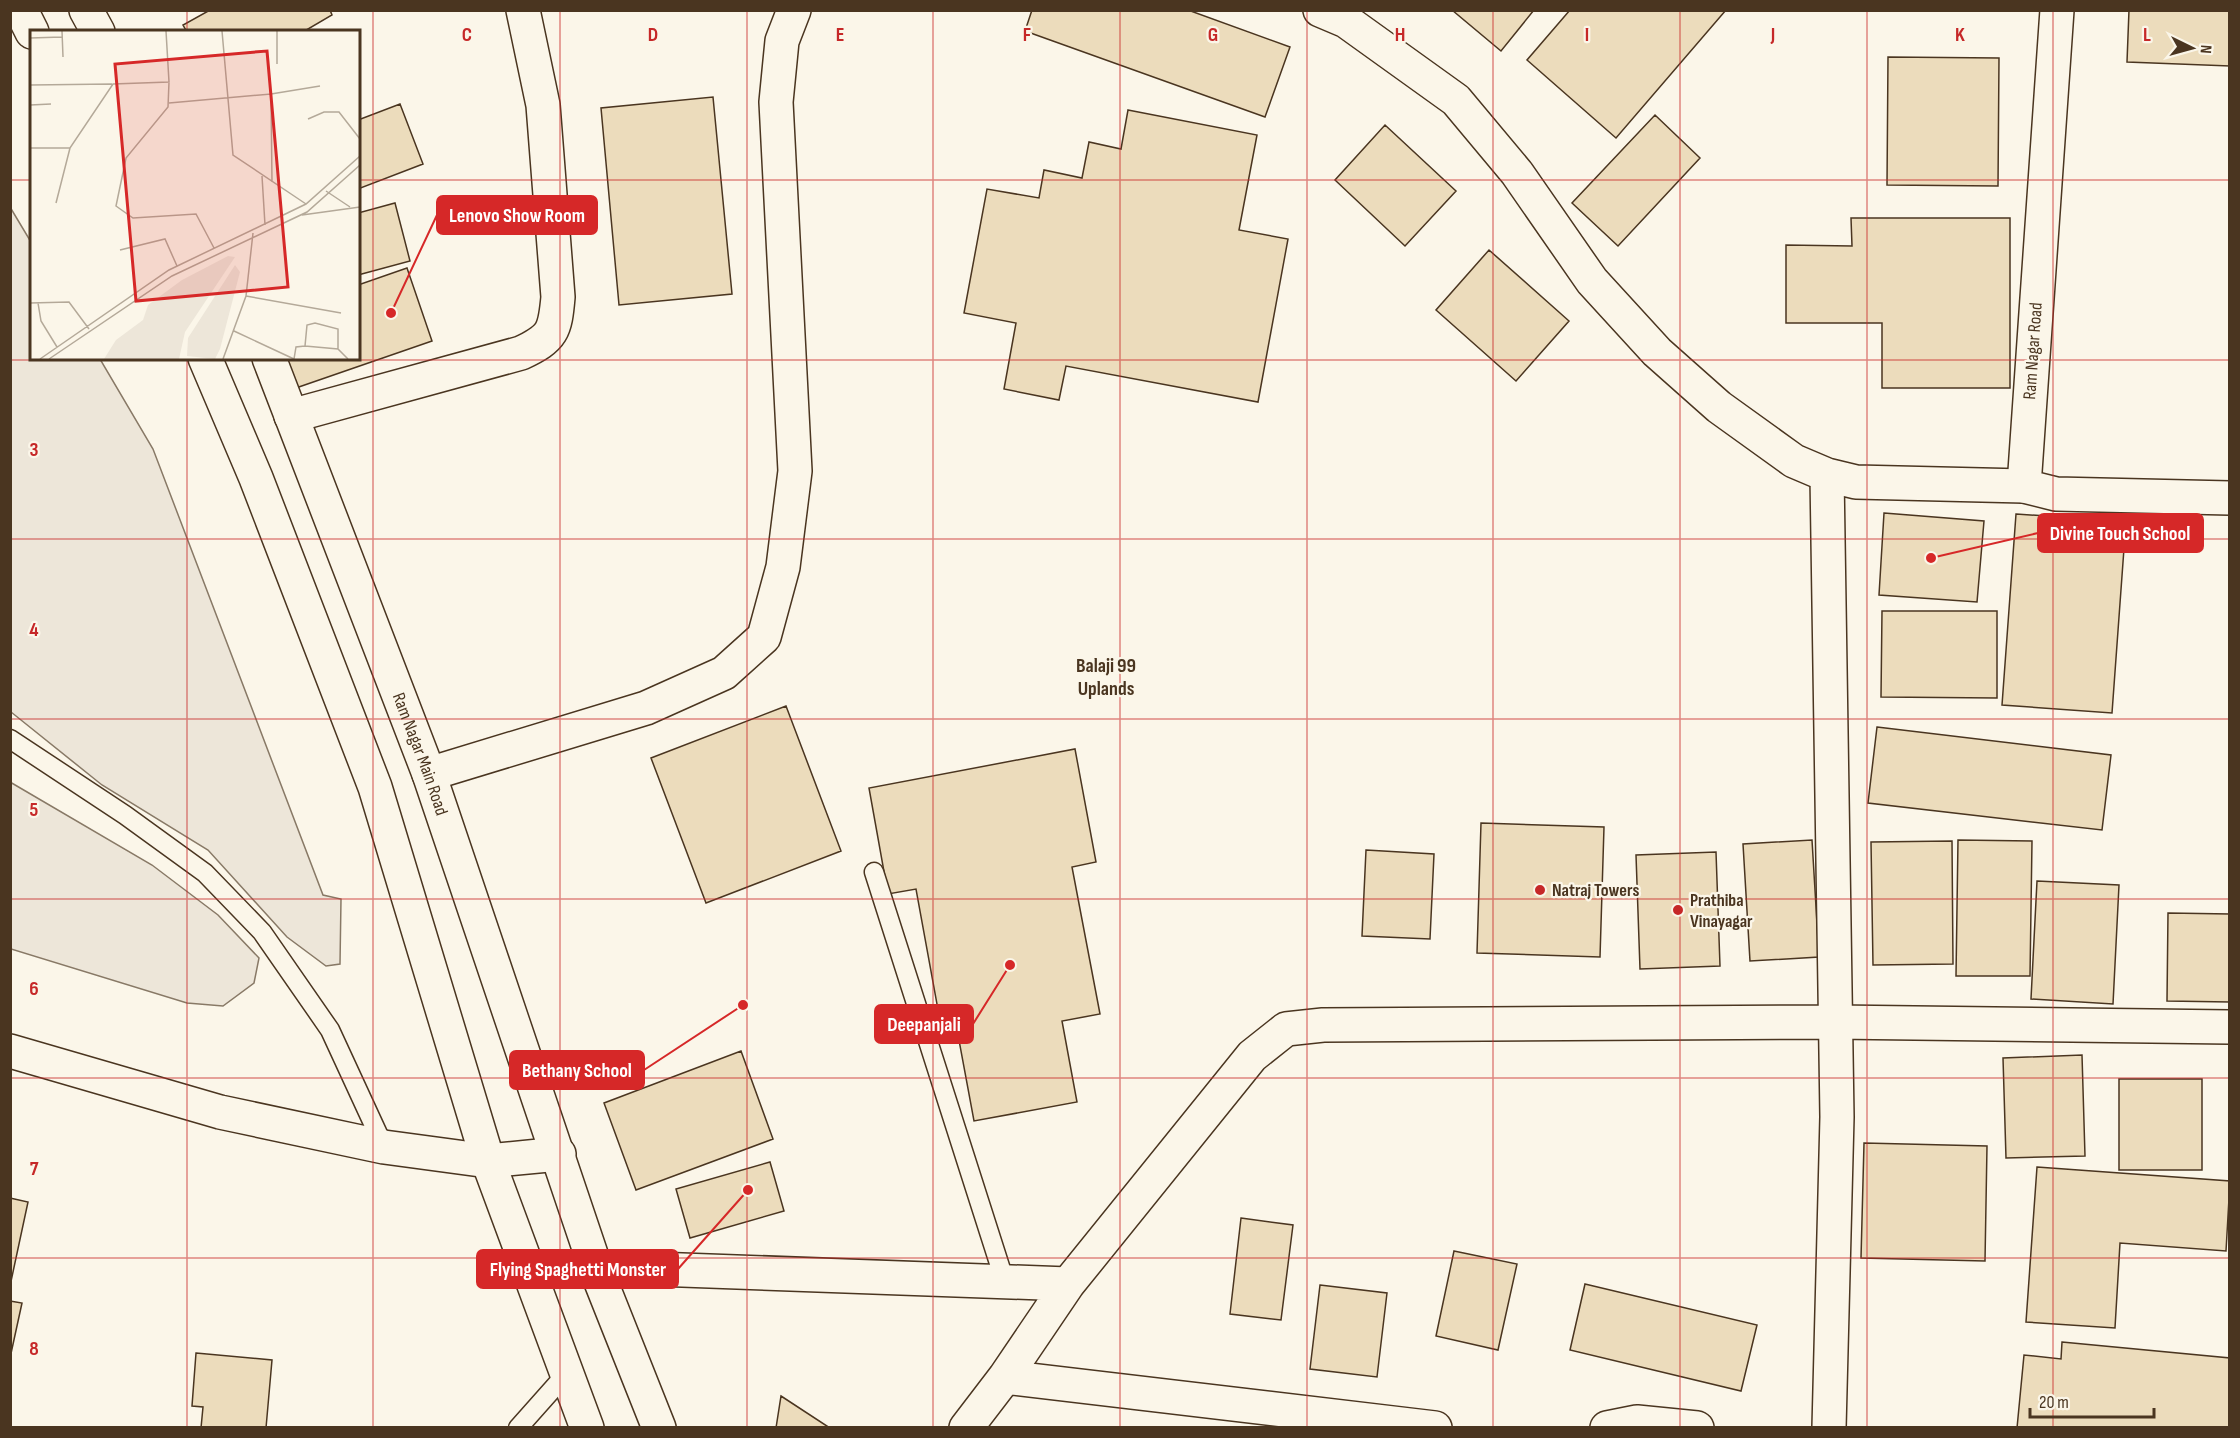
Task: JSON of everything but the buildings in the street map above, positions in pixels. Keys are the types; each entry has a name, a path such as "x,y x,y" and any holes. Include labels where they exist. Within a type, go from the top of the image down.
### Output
{"street":[{"path":"21,10 31,30"},
{"path":"86,10 97,30"},
{"path":"291,416 521,353 544,342 555,323 558,297 543,105 523,10"},
{"path":"429,774 646,708 724,673 764,637 783,567 795,471 776,102 782,41 794,10"},
{"path":"1320,10 1346,21 1456,100 1517,173 1592,280 1657,352 1719,408 1794,461 1827,475 1856,482 2024,486 2056,494 2229,498"},
{"name":"Ram Nagar Road","path":"2024,486 2057,10"},
{"path":"206,360 260,489 375,787 488,1161 587,1428"},
{"name":"Ram Nagar Main Road","path":"270,360 429,774 597,1272 659,1428"},
{"path":"1827,475 1837,1117 1829,1428"},
{"path":"966,1428 1005,1377 1068,1284 1252,1056 1286,1029 1334,1024 1835,1022 2229,1027"},
{"path":"10,1051 220,1112 384,1147 488,1161 559,1154"},
{"path":"597,1272 655,1269 1068,1284"},
{"path":"1005,1377 1435,1428"},
{"path":"1607,1428 1637,1422 1697,1428"}],"lane":[{"path":"10,739 125,814 205,873 262,932 330,1030 384,1147"},
{"path":"874,872 1005,1282"},
{"path":"518,1428 566,1374"}],"shaded area":[{"path":"10,207 30,240 30,360 101,360 153,449 323,895 341,899 340,964 326,966 287,937 208,850 102,785 11,712"},
{"path":"10,782 152,865 218,915 259,958 254,983 223,1006 187,1003 11,949"}],"place":[{"name":"Lenovo Show Room","path":"391,313"},
{"name":"Divine Touch School","path":"1931,558"},
{"name":"Natraj Towers","path":"1540,890"},
{"name":"Prathiba Vinayagar","path":"1678,910"},
{"name":"Deepanjali","path":"1010,965"},
{"name":"Bethany School","path":"743,1005"},
{"name":"Flying Spaghetti Monster","path":"748,1190"}],"district":[{"name":"Balaji 99 Uplands","path":"1106,678"}]}
